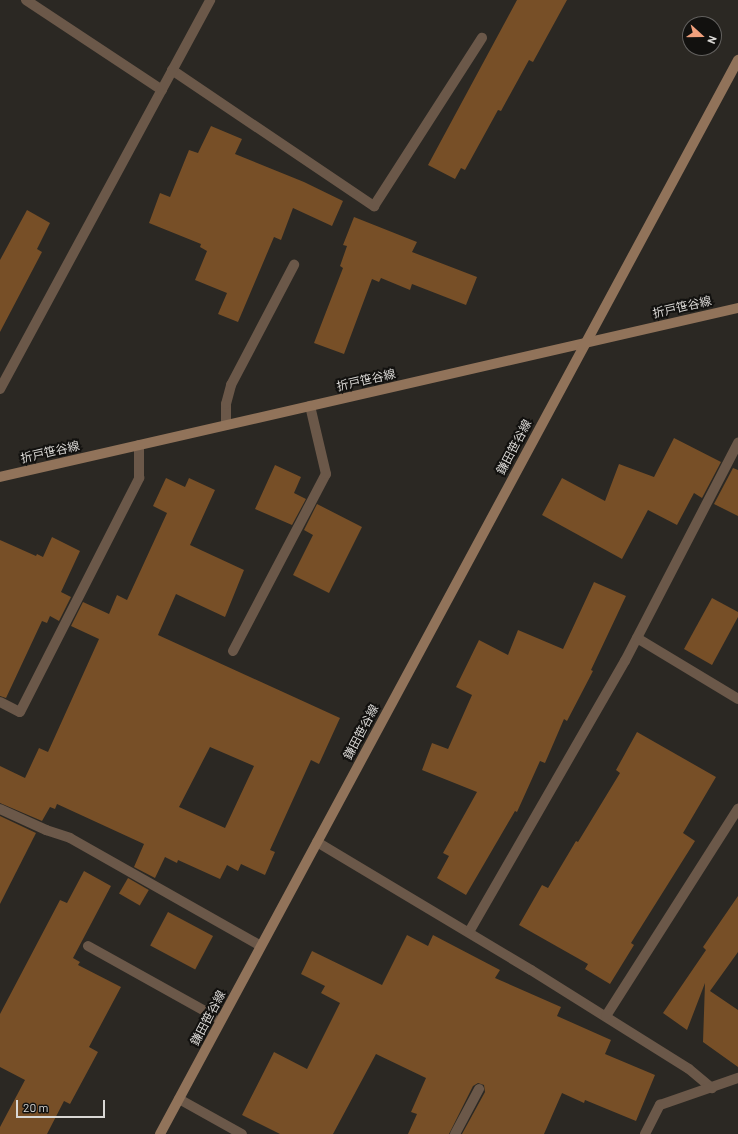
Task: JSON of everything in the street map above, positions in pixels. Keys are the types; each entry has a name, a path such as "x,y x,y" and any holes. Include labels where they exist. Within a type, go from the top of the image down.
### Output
{"street":[{"path":"26,0 162,90"},
{"path":"0,389 210,0"},
{"path":"172,70 374,206 482,38"},
{"name":"鎌田笹谷線","path":"160,1134 738,60"},
{"path":"226,425 226,404 231,385 294,264"},
{"name":"折戸笹谷線","path":"0,477 738,308"},
{"path":"233,651 326,474 310,406"},
{"path":"469,932 637,638 738,443"},
{"path":"0,702 20,712 139,478 139,445"},
{"path":"637,638 738,699"},
{"path":"606,1016 738,809"},
{"path":"0,810 46,830 70,838 261,946"},
{"path":"317,842 469,932 606,1016 689,1069 712,1088"},
{"path":"88,946 221,1020"},
{"path":"645,1134 660,1105 738,1078"},
{"path":"455,1134 478,1089"},
{"path":"179,1099 242,1134"}],"building":[{"path":"517,0 567,0 533,62 529,60 501,111 498,110 465,170 461,168 455,179 428,165"},
{"path":"211,126 242,139 235,154 304,182 343,201 332,226 293,208 281,240 274,237 238,322 218,314 227,293 195,280 207,251 200,247 201,244 149,223 160,193 170,197 189,150 198,153"},
{"path":"27,210 50,223 37,249 42,252 0,332 0,260"},
{"path":"354,217 417,242 412,252 477,277 466,305 412,284 410,290 381,278 379,282 372,279 344,354 314,343 343,268 340,266 347,246 343,245"},
{"path":"674,438 721,462 702,498 694,493 677,525 648,510 622,559 542,515 562,478 605,501 619,464 654,477"},
{"path":"275,465 301,477 294,493 306,499 292,525 255,509"},
{"path":"733,468 738,470 738,516 714,504"},
{"path":"166,478 185,487 189,478 215,490 190,545 244,570 225,617 176,594 158,635 340,718 319,764 311,760 270,850 275,852 265,875 241,864 238,871 227,865 220,879 178,860 177,863 165,857 155,878 134,867 144,844 57,804 55,809 50,807 42,821 0,803 0,766 25,778 39,748 48,752 99,639 71,626 83,602 109,614 117,595 127,600 167,513 153,506","holes":["210,747 254,766 225,828 179,807"]},
{"path":"317,504 362,527 329,593 293,575 313,535 304,530"},
{"path":"52,537 80,551 61,592 71,597 59,621 50,616 47,623 42,621 6,698 0,696 0,540 36,556 37,554 43,557"},
{"path":"594,582 626,596 591,670 593,671 567,721 564,719 545,763 540,761 517,812 515,811 466,895 437,878 449,856 443,853 477,792 422,770 432,743 448,749 472,695 456,687 479,640 508,655 518,630 563,649"},
{"path":"712,598 738,612 738,617 712,665 684,649"},
{"path":"637,732 716,777 683,833 695,841 631,943 634,945 610,984 585,969 588,964 519,925 542,885 548,888 576,841 578,842 620,773 616,770"},
{"path":"0,816 36,833 0,904"},
{"path":"84,871 111,886 73,958 80,962 78,965 121,987 89,1047 98,1052 70,1104 64,1101 47,1134 0,1134 0,1127 25,1080 0,1067 0,1014 60,900 67,903"},
{"path":"128,878 149,890 140,906 119,894"},
{"path":"738,896 738,952 710,991 738,1010 738,1067 703,1042 705,983 687,1030 663,1013 706,950 703,947"},
{"path":"168,912 213,936 195,969 150,946"},
{"path":"407,935 428,946 433,935 500,970 495,978 561,1007 557,1016 611,1040 605,1054 655,1075 636,1121 585,1100 584,1103 562,1093 544,1134 462,1134 485,1092 484,1085 478,1083 473,1086 449,1134 408,1134 417,1114 411,1112 426,1078 376,1054 333,1134 280,1134 242,1115 274,1052 307,1069 340,1003 321,993 325,986 301,974 312,951 382,985"}]}
